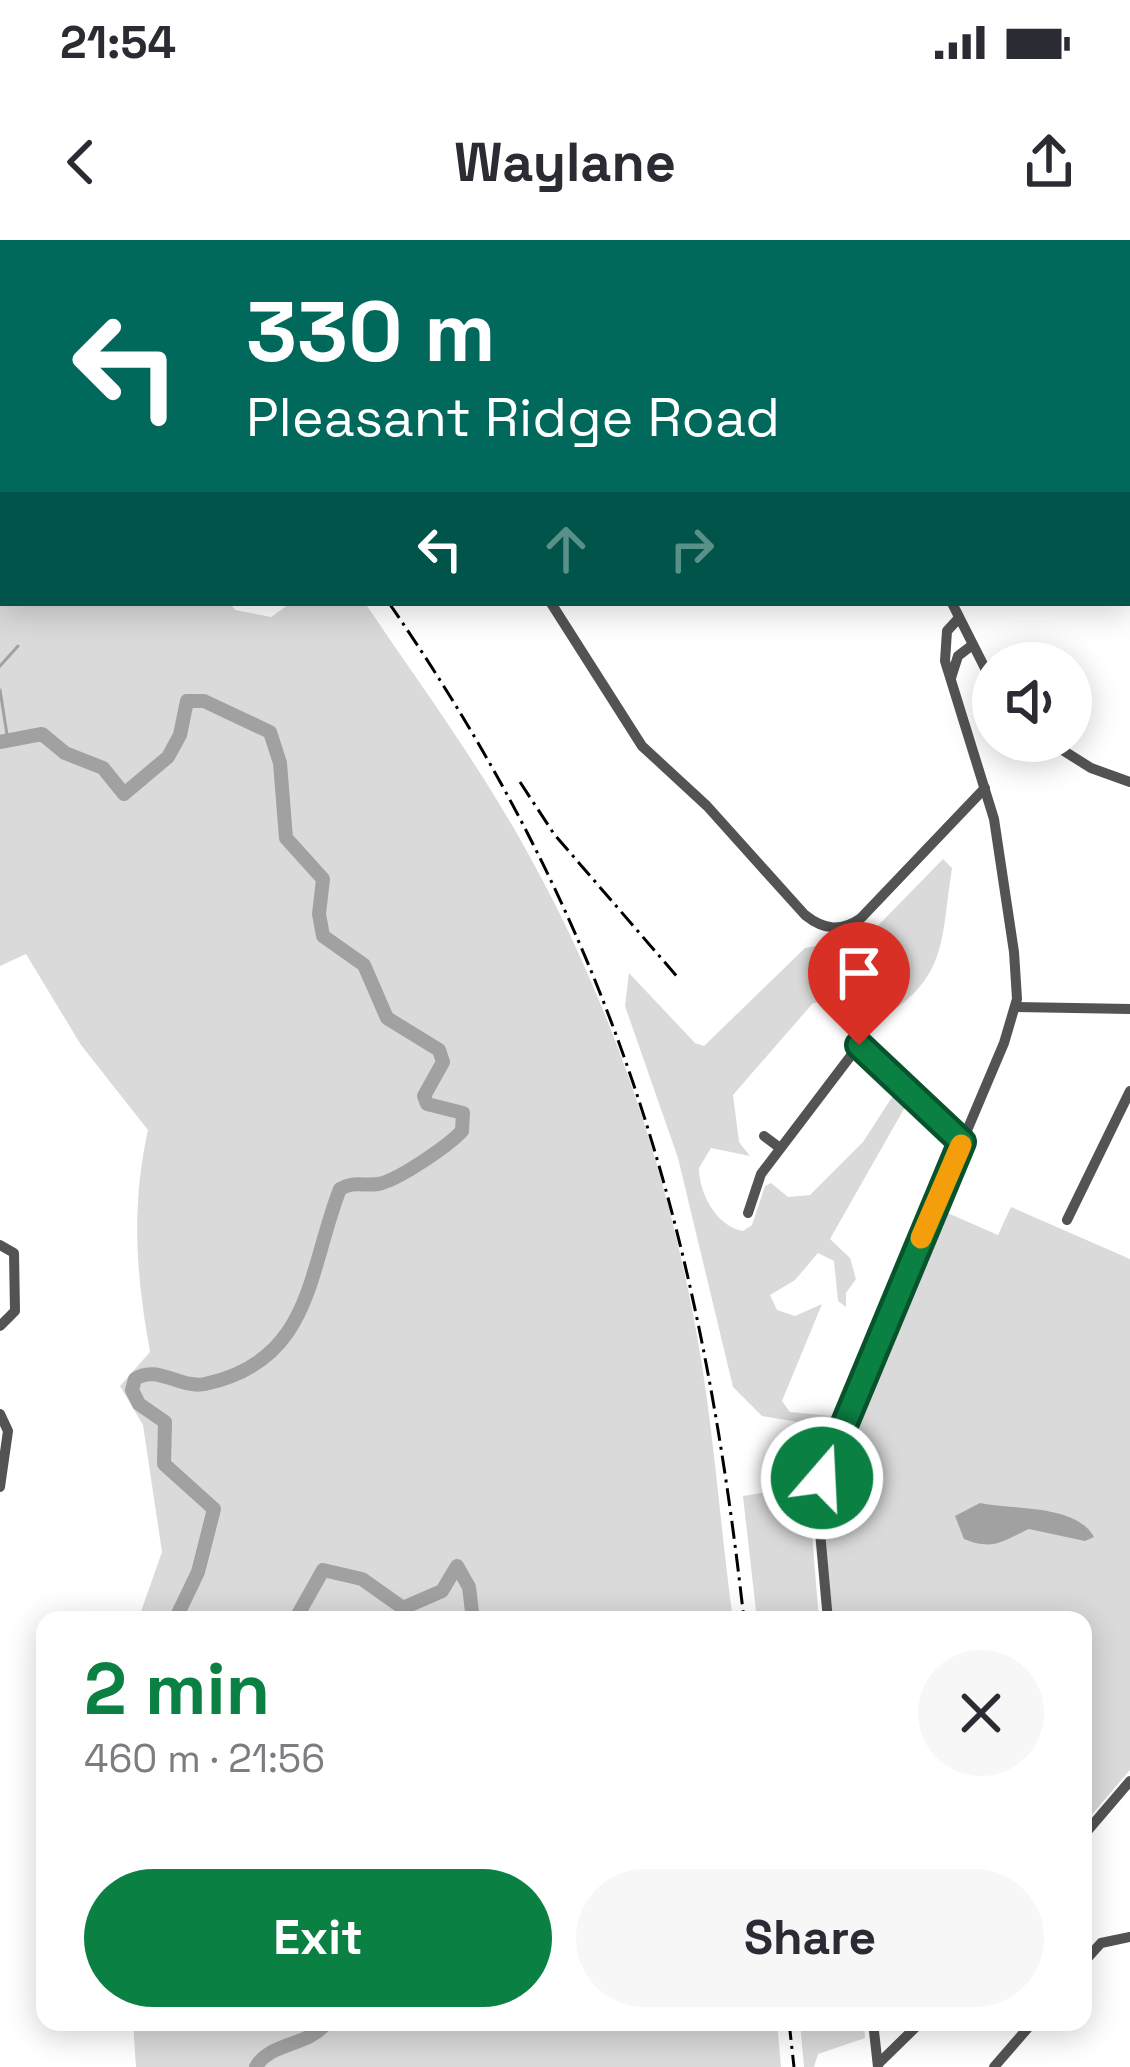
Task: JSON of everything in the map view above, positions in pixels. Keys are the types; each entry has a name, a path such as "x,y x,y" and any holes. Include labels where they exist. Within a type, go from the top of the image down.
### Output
{"street":[{"path":"553,606 642,746 707,806 806,915 823,926 844,927 861,917 985,788"},
{"path":"953,606 972,649"},
{"path":"827,1611 819,1521 825,1466 1016,1007 1005,879 985,788 950,681 946,639 958,619"},
{"path":"950,681 958,656 970,646"},
{"path":"1081,762 1130,782"},
{"path":"1016,1007 1130,1009"},
{"path":"748,1213 755,1185 859,1045 962,1142"},
{"path":"1067,1220 1130,1091"},
{"path":"764,1136 780,1148"},
{"path":"0,1245 11,1250 16,1263 15,1311 0,1327"},
{"path":"0,1414 8,1431 0,1487"},
{"path":"1092,1825 1130,1781"},
{"path":"1092,1953 1101,1943 1130,1936"},
{"path":"874,2031 878,2066"},
{"path":"878,2066 912,2031"},
{"path":"994,2067 1025,2031"}],"shaded area":[{"path":"0,606 232,606 271,617 287,606 367,606 518,835 589,976 632,1086 667,1200 700,1352 732,1611 141,1611 162,1552 143,1425 120,1386 150,1352 137,1241 148,1130 81,1045 26,954 0,966"},
{"path":"943,859 952,868 942,940 916,991 875,1023 832,1001 813,1003 733,1095 739,1142 750,1156 711,1148 699,1168 711,1207 725,1223 743,1231 752,1225 765,1186 771,1183 788,1197 810,1195 863,1142 896,1091 909,1100 830,1239 850,1258 856,1279 846,1293 846,1307 838,1301 834,1261 818,1253 795,1280 770,1295 777,1310 795,1316 822,1304 782,1401 790,1412 832,1416 828,1427 762,1416 733,1387 678,1158 625,1006 629,973 695,1043 704,1046 805,948 868,936"},
{"path":"1011,1207 1130,1259 1130,1770 1092,1814 1092,1611 832,1611 824,1528 829,1475 943,1211 998,1235"},
{"path":"808,1485 818,1611 756,1611 743,1496"},
{"path":"980,1503 1059,1514 1085,1526 1094,1537 1085,1541 1029,1529 998,1543 974,1543 964,1539 955,1516"},
{"path":"134,2031 778,2031 781,2067 136,2067"},
{"path":"801,2031 865,2031 865,2038 818,2054 814,2067 804,2067"}],"waterway":[{"path":"0,666 18,646"},
{"path":"0,690 8,741"},
{"path":"0,742 42,734 65,753 103,768 124,794 168,757 180,735 187,701 204,701 270,732 280,763 286,838 323,879 319,914 323,936 364,965 387,1018 439,1050 443,1062 424,1096 427,1104 463,1113 462,1131 409,1170 378,1184 340,1189 301,1308 287,1334 267,1355 240,1372 205,1384 152,1374 135,1379 132,1390 139,1404 165,1422 164,1464 214,1509 198,1572 179,1611"},
{"path":"300,1611 323,1570 362,1579 403,1608 442,1591 457,1566 469,1587 472,1611"},
{"path":"256,2067 270,2053 318,2031"}],"railway":[{"path":"391,606 467,724 533,845 589,965 635,1088 672,1213 702,1343 743,1611"},
{"path":"520,782 554,834 680,980"},
{"path":"790,2031 794,2067"}],"slow traffic":[{"path":"921,1238 961,1145"}],"route":[{"path":"822,1478 839,1427 962,1142 859,1045"}]}
